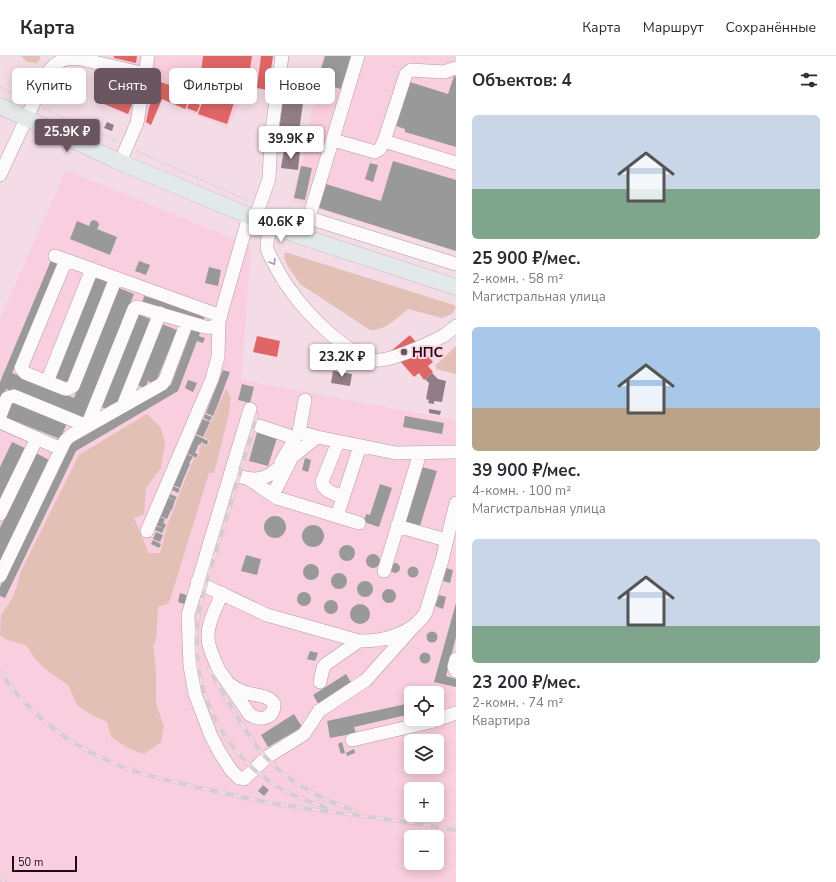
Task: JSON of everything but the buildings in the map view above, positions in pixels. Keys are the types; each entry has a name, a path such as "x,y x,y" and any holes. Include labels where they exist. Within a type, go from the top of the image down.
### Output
{"main road":[{"path":"0,106 120,162 255,213 271,225 303,237 456,287"}],"street":[{"path":"146,68 148,56"},
{"path":"99,414 134,309 139,307 209,328 216,325 220,318 255,213 269,178 271,136 282,56"},
{"path":"303,237 358,56"},
{"path":"51,68 54,64 61,60 70,58 81,59 119,68"},
{"path":"333,140 375,152 380,149 384,141 406,74 411,70 444,72 456,68"},
{"path":"0,176 33,104"},
{"path":"120,162 137,123 140,104"},
{"path":"384,141 456,163"},
{"path":"309,218 456,264"},
{"path":"271,225 267,248 290,290 332,336 359,354 376,360 391,358 441,337 456,326"},
{"path":"116,278 73,386 68,389 24,373 22,366 60,258 116,278 220,318"},
{"path":"47,382 92,269"},
{"path":"123,406 160,314"},
{"path":"147,531 212,380 218,357 220,318"},
{"path":"0,576 65,441 82,424 99,414 123,406 160,386 165,380 187,322"},
{"path":"131,388 145,394"},
{"path":"0,416 7,398 11,396 82,424"},
{"path":"277,470 297,435 304,400"},
{"path":"250,409 188,615 190,666 193,687 211,736 231,770 240,779 244,779 267,757 304,734 319,711 366,680 423,617 426,612 442,560 456,503"},
{"path":"0,422 61,449"},
{"path":"259,426 297,435 316,437 396,453 456,452"},
{"path":"230,474 249,479 260,479 277,470 316,437"},
{"path":"0,514 38,438"},
{"path":"338,442 322,482 323,486 327,490 344,497"},
{"path":"337,516 360,446"},
{"path":"384,571 420,453"},
{"path":"273,495 292,457"},
{"path":"249,479 273,495 360,523"},
{"path":"398,526 446,540"},
{"path":"198,582 267,615 359,641 381,639 403,632 415,625"},
{"path":"222,594 209,628 208,640 216,664 227,682"},
{"path":"329,633 342,652"},
{"path":"320,682 323,668 326,664 359,641"},
{"path":"456,659 454,667 456,671"},
{"path":"352,740 430,722 456,713"}],"path":[{"path":"0,87 12,93"},
{"path":"35,104 127,147 255,213"}],"shaded area":[{"path":"21,56 40,56 40,59 37,63 27,62"},
{"path":"111,56 274,56 272,68 265,68 265,90 257,89 257,68 169,68 169,103 162,100 161,102 161,68 108,68"},
{"path":"322,56 456,56 456,251 292,201 301,162 303,162 313,104 335,104 335,68 320,68"},
{"path":"103,104 160,104 151,125"},
{"path":"171,104 240,104 227,128"},
{"path":"66,170 251,246 241,380 456,420 456,882 0,882 0,319"},
{"path":"285,252 454,305 456,307 452,314 442,318 408,309 386,326 375,330 370,330 300,284 287,265 284,258"},
{"path":"456,346 456,374 436,369 436,365"},
{"path":"226,389 231,397 229,413 214,473 209,473 169,603 158,607 156,640 153,646 156,670 156,703 164,727 161,742 144,754 128,748 111,737 107,722 90,714 77,705 68,685 50,673 35,659 26,645 7,640 0,635 1,615 12,599 21,571 79,455 147,414 161,428 165,444 161,468 146,488 144,514 134,518 149,553 160,553 167,526 193,460 197,458 200,453 198,451 202,444 207,446 210,441 204,437"}],"railway":[{"path":"257,414 205,586 200,608 197,630 197,655 201,679 208,702 218,724 231,744 246,762 265,778 285,791 325,807"},
{"path":"208,668 244,729 258,748 278,769 290,779 315,794 329,801 357,811"},
{"path":"0,672 20,698 56,731 69,740 109,762 133,771 183,784 270,803 456,830"},
{"path":"0,878 5,882"}],"place":[{"name":"НПС","path":"404,352"}]}
